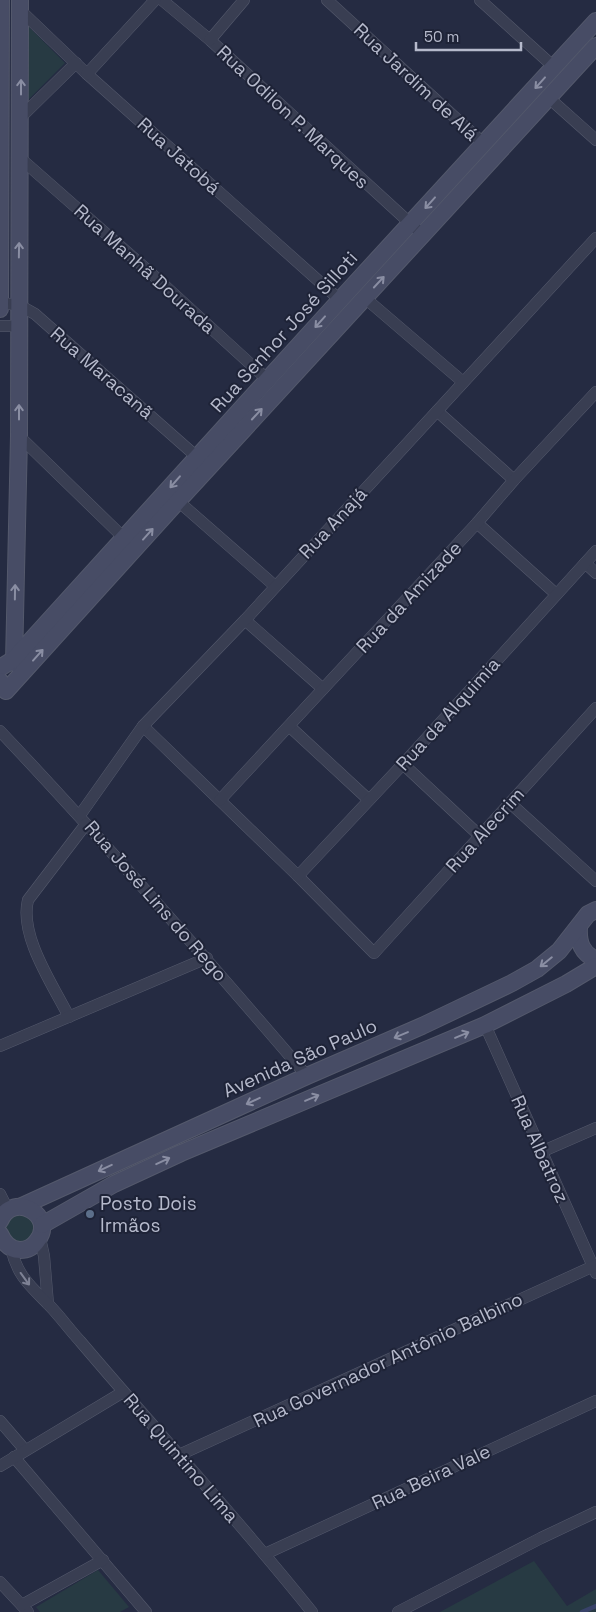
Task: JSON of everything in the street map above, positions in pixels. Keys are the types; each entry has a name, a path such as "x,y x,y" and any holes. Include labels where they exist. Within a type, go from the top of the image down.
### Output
{"street":[{"path":"0,309 1,0"},
{"path":"87,74 154,0"},
{"name":"Rua Odilon P. Marques","path":"162,0 210,40 417,230"},
{"path":"210,40 244,0"},
{"name":"Rua Jardim de Alá","path":"328,0 484,144"},
{"path":"480,0 554,67"},
{"path":"6,687 14,659 19,436 20,5"},
{"name":"Rua Jatobá","path":"20,5 87,74 340,300"},
{"name":"Rua Senhor José Silloti","path":"6,687 365,298 484,144 596,21"},
{"name":"Rua Senhor José Silloti","path":"0,668 14,659 340,300 417,230 549,98 596,46"},
{"path":"21,118 76,63"},
{"path":"549,98 596,140"},
{"name":"Rua Manhã Dourada","path":"20,158 153,275 268,380"},
{"name":"Rua Anajá","path":"69,1017 36,952 28,930 26,914 28,900 143,726 245,620 596,238"},
{"path":"365,298 463,382"},
{"path":"0,303 19,304"},
{"name":"Rua Maracanã","path":"19,304 35,314 197,457"},
{"path":"0,326 19,326"},
{"name":"Rua da Amizade","path":"220,800 478,523 514,480 596,392"},
{"path":"437,411 514,480"},
{"path":"19,436 124,539"},
{"path":"178,501 275,586"},
{"path":"478,523 556,594"},
{"name":"Rua da Alquimia","path":"298,876 403,764 596,550"},
{"path":"585,563 596,573"},
{"path":"245,620 323,688"},
{"name":"Rua Alecrim","path":"298,876 374,953 596,708"},
{"path":"143,726 298,876"},
{"path":"289,726 369,800"},
{"name":"Rua José Lins do Rego","path":"0,731 83,819 207,958 308,1076"},
{"path":"403,764 480,836"},
{"path":"510,803 596,881"},
{"name":"Avenida São Paulo","path":"7,1213 422,1026 512,983 537,969 559,951 580,927 588,914 596,910"},
{"path":"580,927 579,942 583,950 596,960"},
{"path":"0,1046 207,958"},
{"path":"3,1238 19,1250 27,1249 35,1245 41,1231 114,1184 180,1153 485,1025 566,984 596,966"},
{"name":"Rua Albatroz","path":"485,1025 595,1268"},
{"path":"541,1152 596,1128"},
{"path":"0,1194 7,1213 31,1209 38,1216 48,1304"},
{"name":"Rua Quintino Lima","path":"3,1238 23,1278 48,1304 265,1554 312,1612"},
{"name":"Rua Governador Antônio Balbino","path":"179,1455 595,1268"},
{"path":"0,1466 123,1392"},
{"name":"Rua Beira Vale","path":"265,1554 596,1401"},
{"path":"0,1421 25,1450"},
{"path":"14,1457 103,1560 139,1610"},
{"path":"398,1612 541,1538 596,1512"},
{"path":"0,1582 25,1609 103,1560"}],"shaded area":[{"path":"27,25 65,63 28,100"},
{"path":"12,1210 36,1218 34,1243 13,1246 2,1222"},
{"path":"534,1561 567,1606 596,1589 596,1612 440,1612"},
{"path":"98,1570 129,1607 120,1612 40,1612 36,1607"}],"waterway":[{"path":"582,1612 596,1606"}],"place":[{"name":"Posto Dois Irmãos","path":"90,1214"}]}
